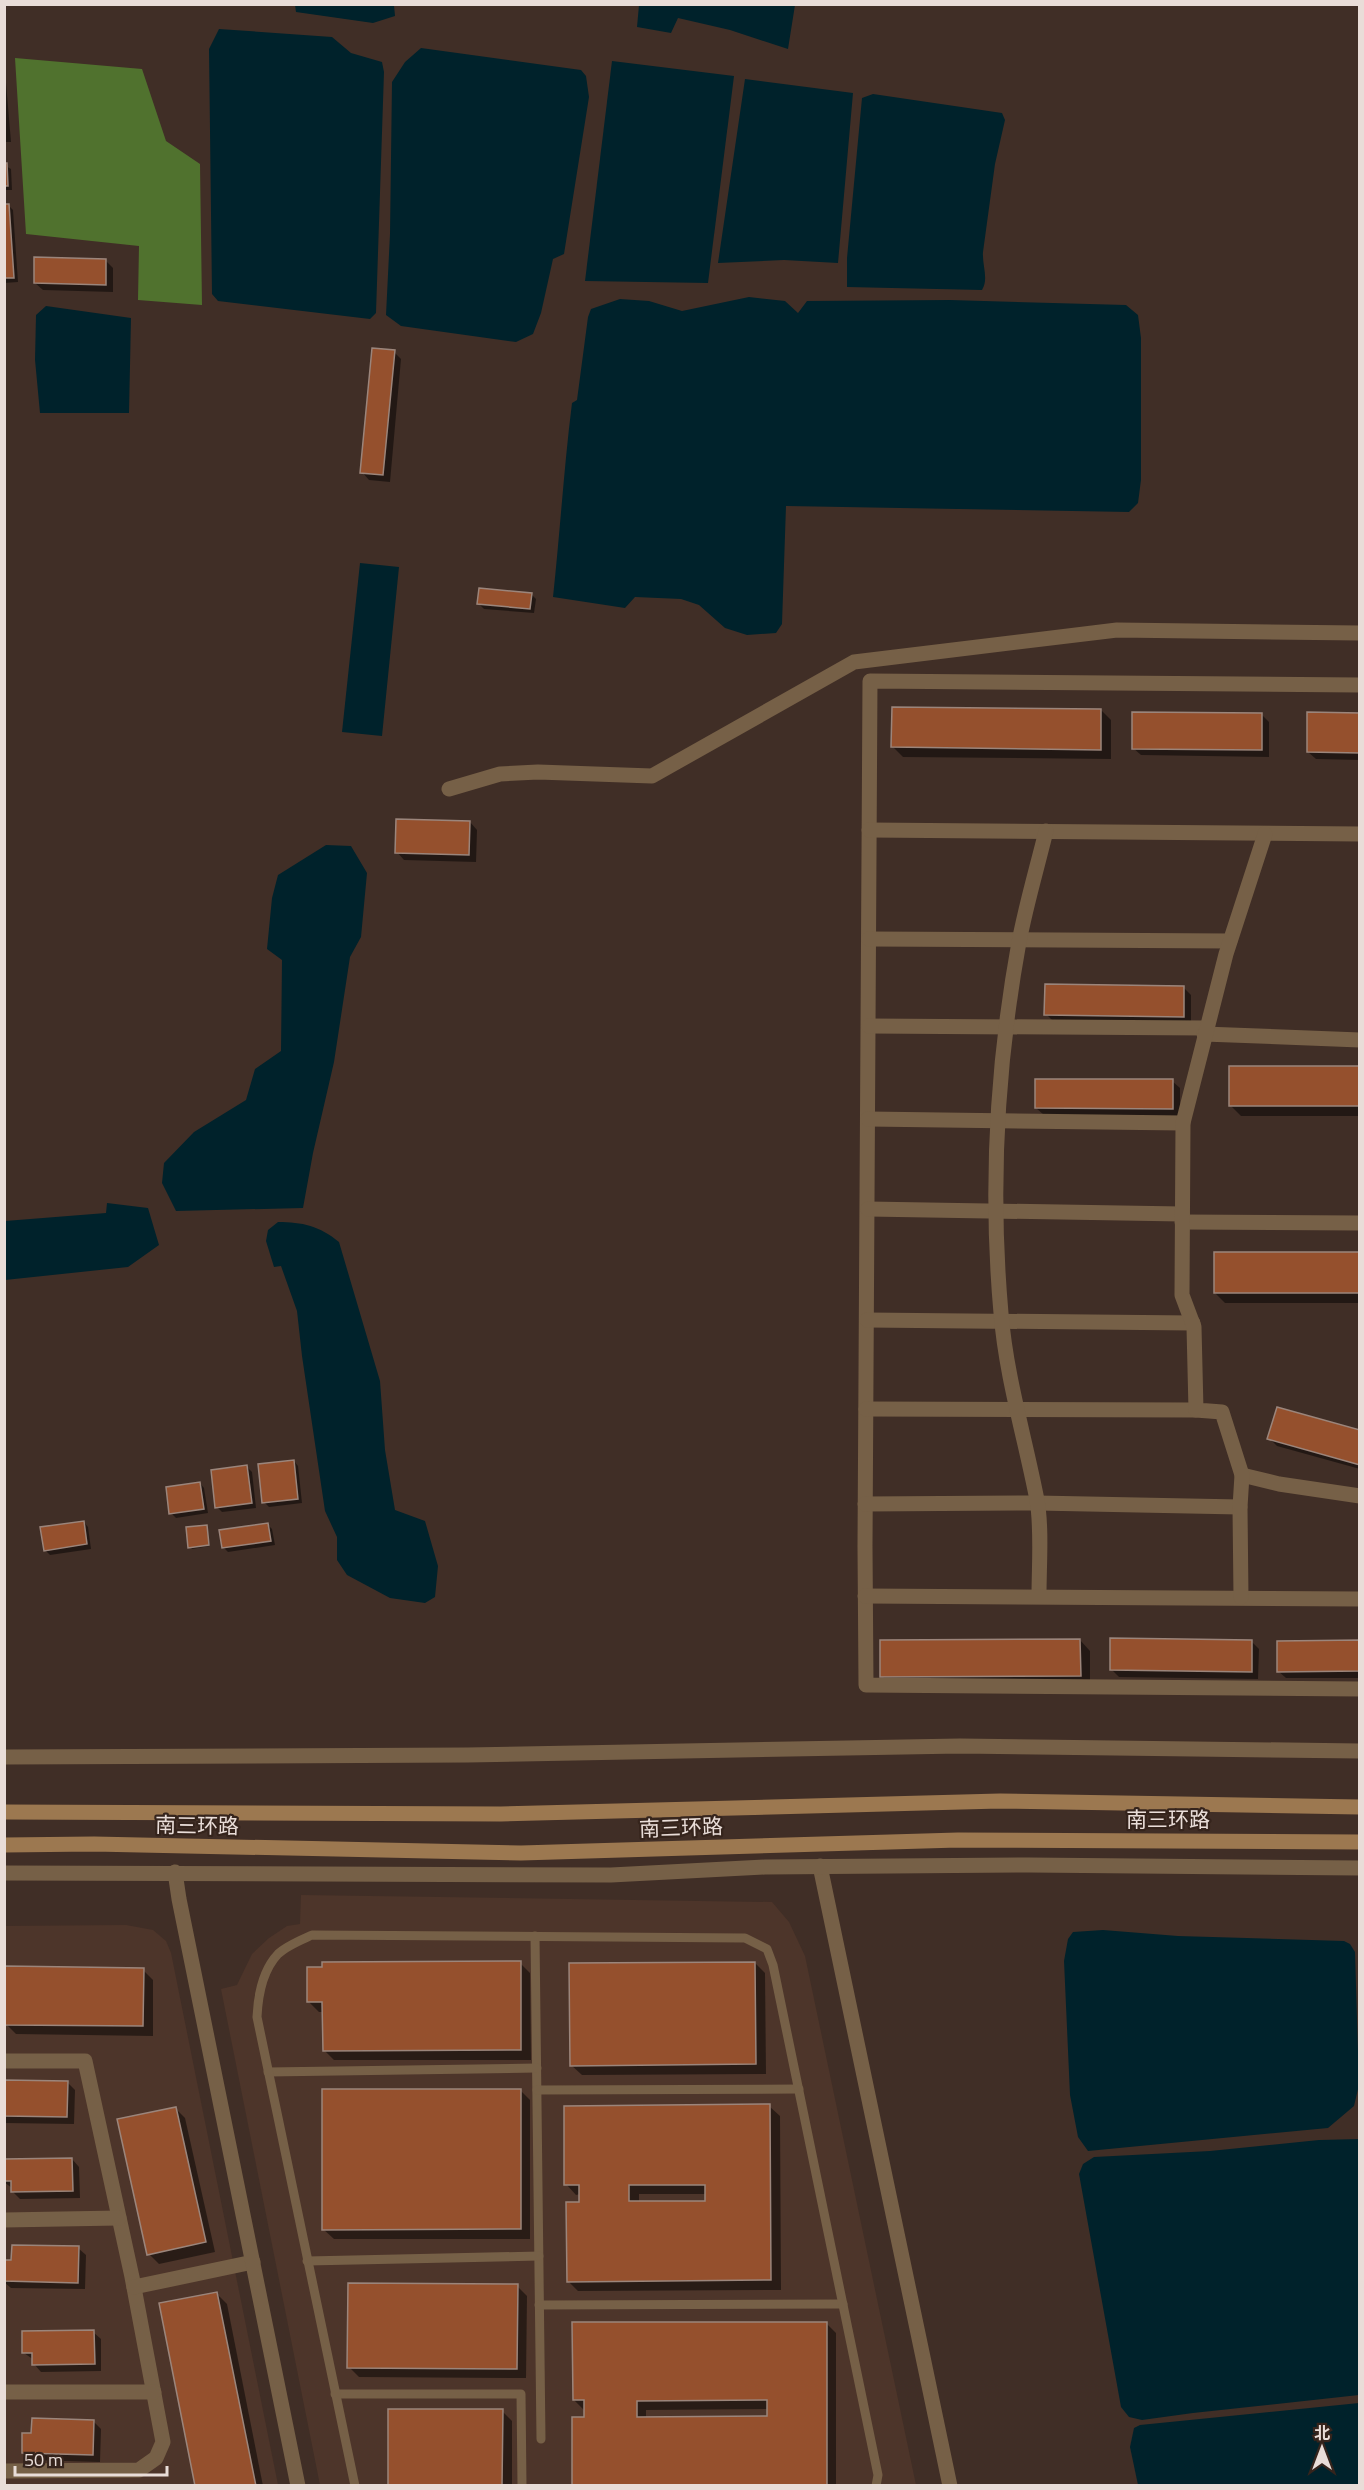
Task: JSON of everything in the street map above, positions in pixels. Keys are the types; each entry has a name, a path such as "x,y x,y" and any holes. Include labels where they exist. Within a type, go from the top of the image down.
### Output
{"main road":[{"name":"南三环路","path":"4,1812 501,1814 1000,1801 1359,1807"},
{"name":"南三环路","path":"4,1845 94,1844 521,1854 958,1840 1359,1842"}],"street":[{"path":"449,789 500,774 538,772 652,776 854,662 1117,630 1359,633"},
{"path":"1359,685 870,681 866,1409 866,1685 1359,1689"},
{"path":"869,830 1359,834"},
{"path":"1039,1595 1038,1503 1017,1410 1002,1321 995,1212 998,1120 1006,1027 1019,940 1046,831"},
{"path":"1196,1410 1193,1323 1182,1295 1183,1123 1230,941 1265,834"},
{"path":"869,939 1230,941"},
{"path":"869,1026 1205,1031 1359,1040"},
{"path":"868,1119 1183,1123"},
{"path":"868,1209 1359,1223"},
{"path":"867,1320 1193,1323"},
{"path":"866,1409 1222,1412 1242,1475 1241,1597"},
{"path":"1242,1475 1279,1484 1359,1496"},
{"path":"866,1504 1038,1503 1240,1507"},
{"path":"866,1596 1039,1595 1359,1599"},
{"path":"4,1757 467,1755 960,1746 1359,1750"},
{"path":"820,1866 950,2486"},
{"path":"4,1873 611,1875 820,1866 1359,1868"},
{"path":"175,1872 298,2486"},
{"path":"4,2061 85,2061 134,2287 163,2442 156,2458 139,2470 4,2470"},
{"path":"4,2220 119,2218"},
{"path":"134,2287 253,2262"},
{"path":"4,2392 154,2392"}],"lane":[{"path":"355,2486 257,2017 258,1996 263,1980 278,1954 312,1935 745,1938 767,1949 774,1965 878,2475 876,2486"},
{"path":"535,1936 541,2439"},
{"path":"268,2072 537,2068"},
{"path":"537,2090 799,2089"},
{"path":"307,2261 539,2256"},
{"path":"539,2305 843,2304"},
{"path":"335,2394 540,2394"},
{"path":"521,2394 522,2486"}],"shaded area":[{"path":"301,1895 772,1902 789,1922 805,1956 916,2485 320,2485 221,1989 237,1985 252,1954 269,1938 287,1926 300,1924"},
{"path":"126,1925 153,1930 166,1941 171,1953 278,2485 5,2485 4,1926"}],"green space":[{"path":"15,58 142,69 166,141 200,164 202,305 138,300 139,246 26,234"}],"water":[{"path":"295,5 394,5 395,16 373,23 296,12"},
{"path":"639,5 795,5 788,49 730,30 678,18 671,33 637,27"},
{"path":"219,29 332,37 351,53 382,62 384,72 376,313 370,319 218,301 212,294 209,49"},
{"path":"421,48 581,70 586,76 589,97 564,254 553,259 541,313 533,334 516,342 401,326 386,315 390,234 392,82 405,62"},
{"path":"612,61 734,76 708,283 585,281"},
{"path":"745,79 853,93 838,263 784,260 718,263"},
{"path":"873,94 1002,113 1005,120 995,164 983,252 985,277 982,290 847,287 847,258 862,98"},
{"path":"749,297 785,301 798,313 807,301 950,300 1126,305 1138,315 1141,338 1141,480 1138,503 1129,512 786,506 782,624 776,633 747,635 725,628 699,605 681,599 635,597 625,608 553,597 572,403 577,400 591,309 620,299 649,301 682,311"},
{"path":"46,306 131,318 129,413 40,413 35,360 36,315"},
{"path":"360,563 399,567 382,736 342,732"},
{"path":"326,845 351,846 367,873 361,937 350,957 334,1062 303,1208 176,1211 162,1183 164,1163 194,1132 246,1100 255,1069 281,1051 282,960 267,949 272,898 278,875"},
{"path":"107,1203 148,1208 159,1245 128,1267 5,1280 5,1221 106,1213"},
{"path":"278,1222 310,1226 325,1232 339,1242 380,1381 385,1450 395,1510 425,1521 438,1566 435,1597 425,1603 390,1598 347,1575 337,1560 337,1537 325,1511 297,1311 281,1266 274,1267 266,1241 268,1230"},
{"path":"1103,1930 1178,1936 1344,1941 1350,1944 1355,1952 1359,2085 1354,2106 1328,2128 1088,2151 1078,2137 1070,2095 1064,1961 1068,1939 1073,1932"},
{"path":"1359,2139 1359,2395 1142,2420 1129,2417 1121,2407 1079,2174 1083,2164 1094,2157 1210,2151 1319,2140"},
{"path":"1359,2403 1359,2485 1138,2485 1130,2447 1134,2428 1140,2425"}],"building":[{"path":"4,163 7,163 8,186 4,186"},
{"path":"4,204 9,204 14,278 4,278"},
{"path":"34,257 106,259 106,285 34,283"},
{"path":"372,348 395,350 383,475 360,473"},
{"path":"479,588 532,593 530,609 477,604"},
{"path":"892,707 1101,709 1101,750 891,747"},
{"path":"1132,712 1262,713 1262,750 1132,749"},
{"path":"1307,712 1360,713 1360,753 1307,752"},
{"path":"396,819 470,821 469,855 395,853"},
{"path":"1045,984 1184,986 1184,1017 1044,1015"},
{"path":"1229,1066 1360,1066 1360,1106 1229,1106"},
{"path":"1035,1079 1173,1079 1173,1109 1035,1108"},
{"path":"1214,1252 1360,1252 1360,1293 1214,1293"},
{"path":"1277,1407 1360,1430 1360,1465 1267,1439"},
{"path":"294,1460 298,1499 262,1503 258,1464"},
{"path":"247,1465 252,1503 215,1508 211,1470"},
{"path":"200,1482 204,1509 169,1514 166,1487"},
{"path":"84,1521 87,1544 44,1551 40,1527"},
{"path":"268,1523 271,1541 222,1548 219,1530"},
{"path":"207,1525 209,1545 188,1548 186,1527"},
{"path":"1110,1638 1252,1640 1252,1672 1110,1670"},
{"path":"1080,1639 1081,1676 880,1677 880,1640"},
{"path":"1360,1640 1360,1671 1277,1672 1277,1641"},
{"path":"521,1961 521,2050 323,2051 322,2002 307,2002 307,1967 322,1967 322,1962"},
{"path":"755,1962 756,2064 570,2066 569,1963"},
{"path":"5,1966 144,1968 143,2026 5,2025"},
{"path":"4,2080 68,2081 67,2117 4,2116"},
{"path":"322,2089 521,2089 521,2229 322,2230"},
{"path":"770,2104 771,2280 567,2282 566,2202 579,2202 579,2185 564,2185 564,2106","holes":["629,2185 705,2185 705,2201 629,2201"]},
{"path":"176,2107 206,2242 147,2255 117,2119"},
{"path":"72,2158 73,2191 11,2192 11,2181 4,2181 4,2159"},
{"path":"12,2245 79,2246 78,2283 4,2281 4,2260 11,2260"},
{"path":"348,2283 518,2284 517,2369 347,2368"},
{"path":"217,2292 256,2486 195,2486 159,2303"},
{"path":"572,2322 827,2322 827,2486 572,2486 572,2417 584,2417 584,2400 573,2400","holes":["767,2400 767,2416 637,2417 637,2401"]},
{"path":"94,2330 95,2364 32,2365 32,2353 22,2353 22,2331"},
{"path":"388,2409 503,2409 502,2486 388,2486"},
{"path":"32,2418 94,2420 93,2455 22,2453 22,2433 31,2433"}]}
